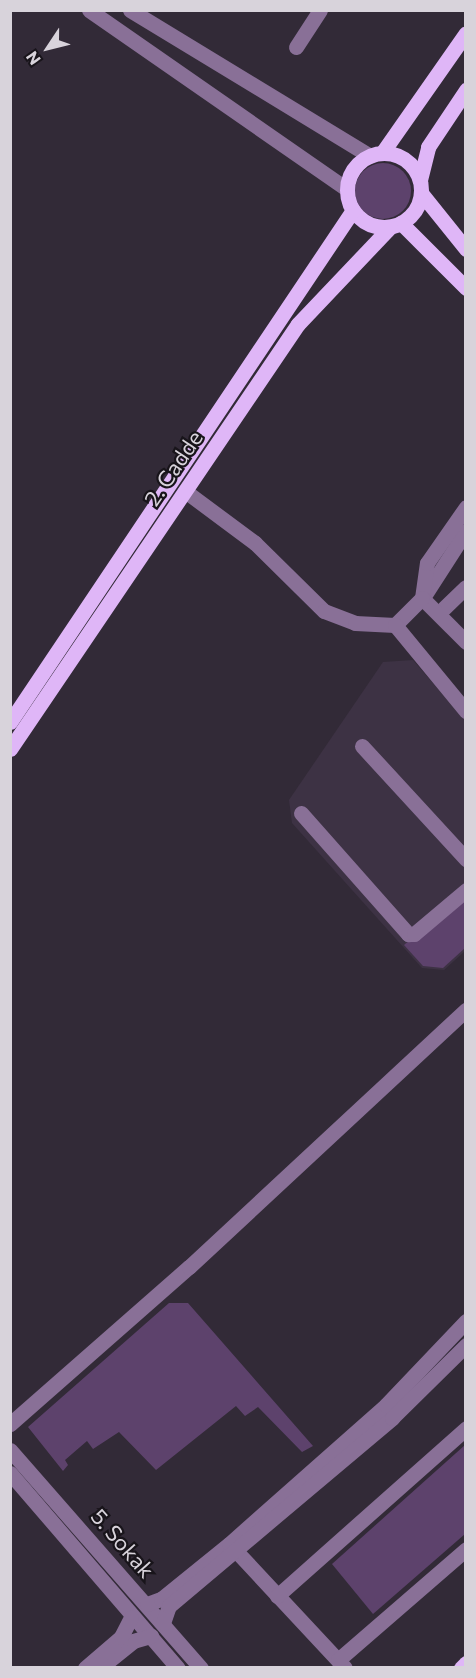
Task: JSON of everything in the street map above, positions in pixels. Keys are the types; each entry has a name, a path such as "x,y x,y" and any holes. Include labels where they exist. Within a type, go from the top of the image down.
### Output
{"main road":[{"path":"465,33 376,155 354,169 347,189 353,210 369,224 396,225 465,288"},
{"path":"396,225 418,205 428,147 465,90"},
{"path":"376,155 405,160 420,187 465,249"},
{"name":"2. Cadde","path":"10,722 353,210"},
{"name":"2. Cadde","path":"10,749 298,324 396,225"},
{"path":"461,1668 465,1663"}],"street":[{"path":"89,10 347,189"},
{"path":"130,10 376,155"},
{"path":"296,47 320,10"},
{"path":"185,491 255,543 324,611 355,623 395,625 423,598 465,531"},
{"path":"423,598 427,563 465,507"},
{"path":"444,608 465,587"},
{"path":"423,598 465,642"},
{"path":"395,625 465,711"},
{"path":"362,746 465,859"},
{"path":"301,813 408,934 414,934 465,890"},
{"path":"10,1424 189,1267 465,1010"},
{"path":"147,1604 161,1599 220,1551 386,1405 465,1321"},
{"path":"163,1623 169,1606 237,1552 393,1418 465,1345"},
{"path":"277,1596 465,1428"},
{"name":"5. Sokak","path":"10,1450 201,1668"},
{"name":"5. Sokak","path":"10,1473 131,1617 151,1636 178,1668"},
{"path":"237,1552 342,1664 465,1549"},
{"path":"85,1668 121,1637 131,1617"},
{"path":"100,1668 133,1641 151,1636"}],"shaded area":[{"path":"378,163 388,163 403,171 409,180 411,191 409,202 403,211 388,219 378,219 367,214 360,207 355,196 355,186 360,175 367,168"},
{"path":"413,660 465,720 465,951 444,970 422,968 292,823 289,800 383,662"},
{"path":"465,892 465,948 443,968 423,966 404,945"},
{"path":"169,1303 188,1303 313,1446 302,1452 258,1407 245,1416 236,1406 156,1470 119,1432 93,1449 87,1441 65,1460 68,1465 63,1471 28,1427"},
{"path":"465,1445 465,1534 373,1614 332,1564"}]}
